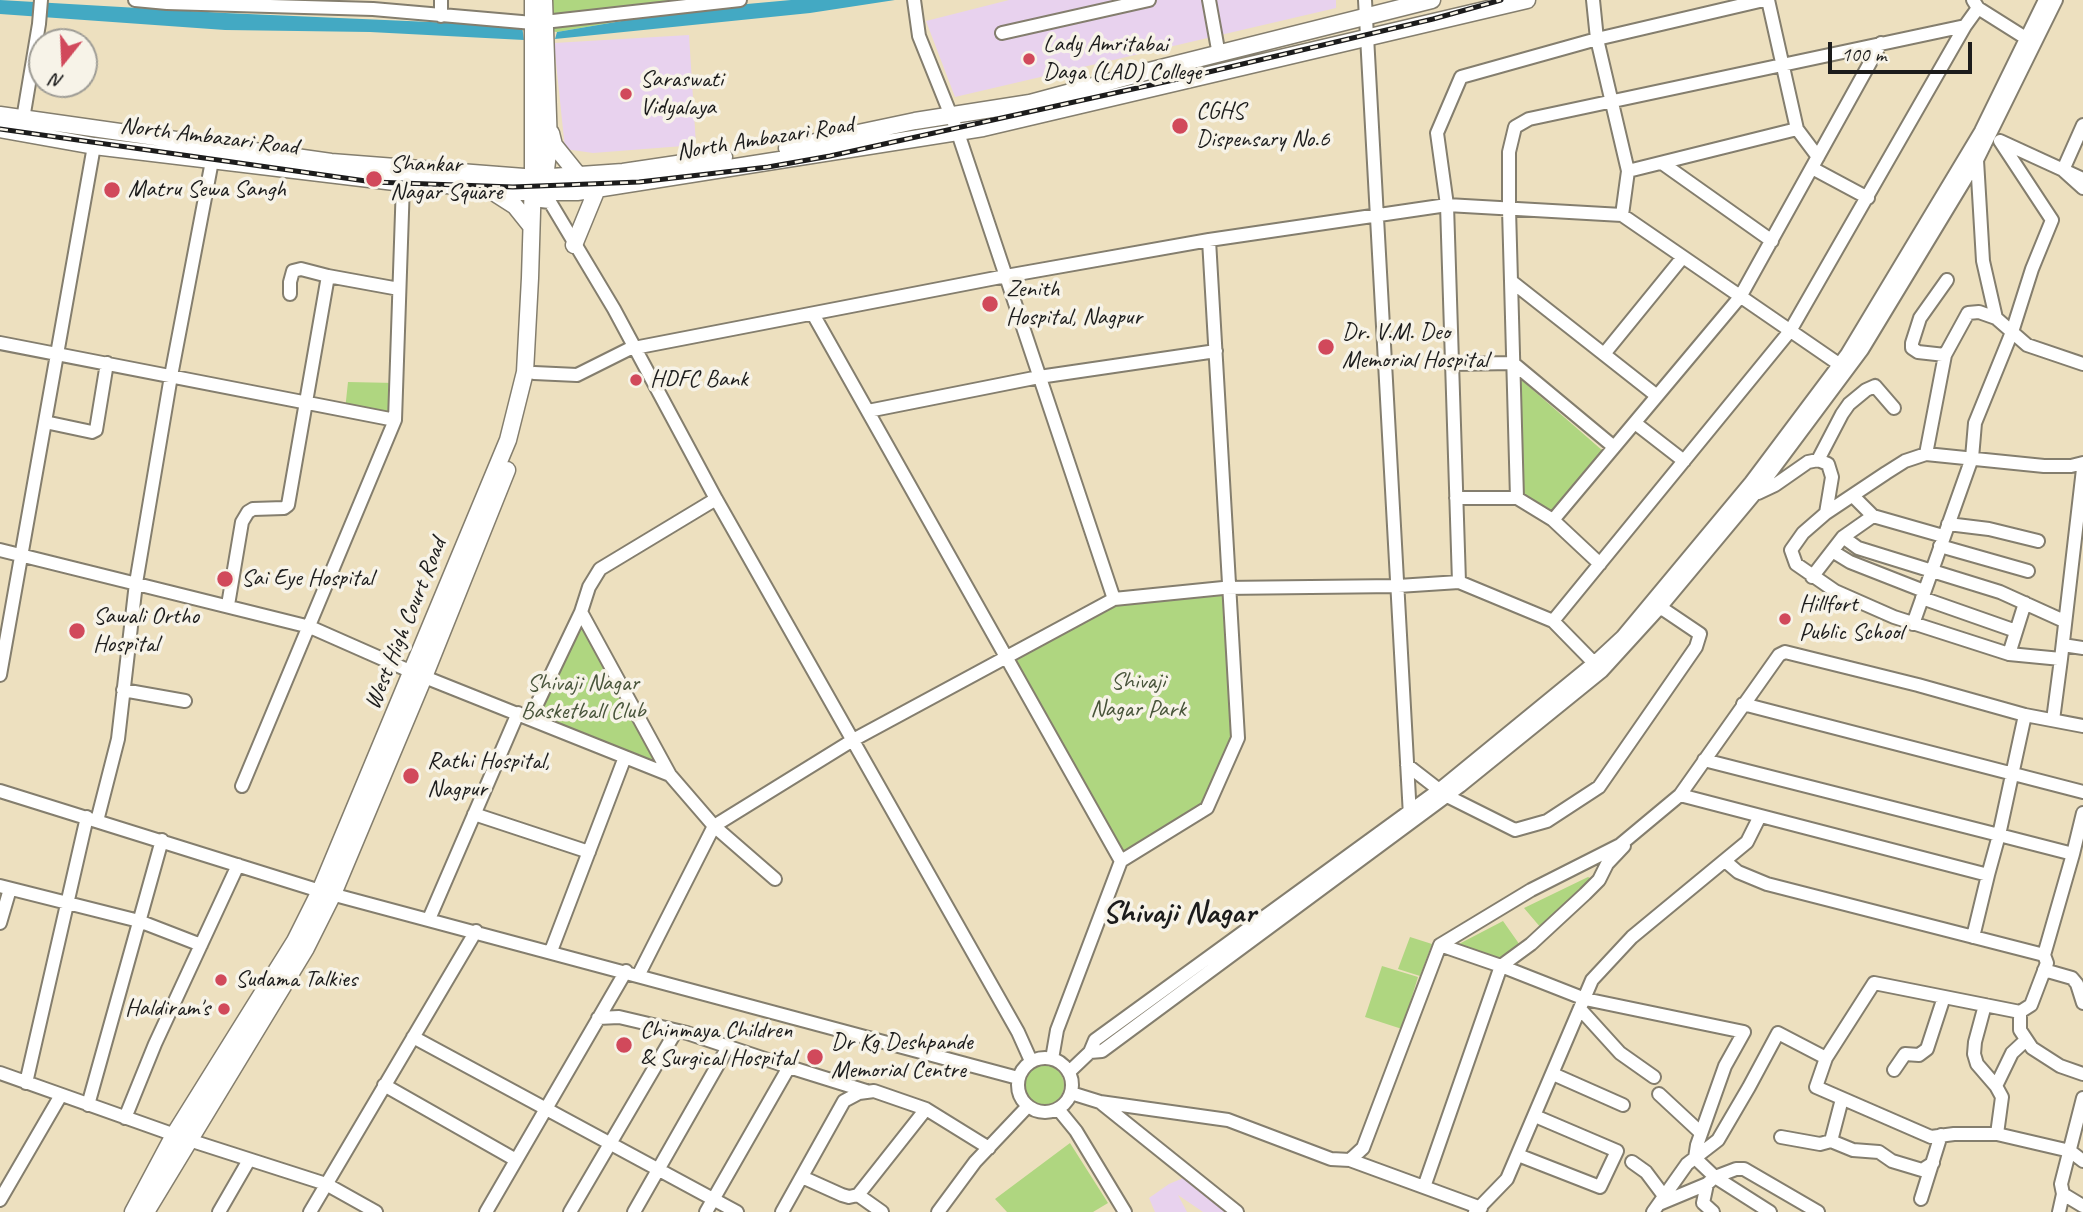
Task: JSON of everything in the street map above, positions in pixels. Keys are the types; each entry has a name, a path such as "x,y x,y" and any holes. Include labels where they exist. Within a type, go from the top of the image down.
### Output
{"main road":[{"name":"West High Court Road","path":"418,674 508,440 525,372 531,226 549,145 549,120 533,0"},
{"name":"West High Court Road","path":"133,1212 306,948 418,674 518,442 534,373 538,23 544,0"},
{"name":"North Ambazari Road","path":"0,115 538,190 579,176 790,148 950,115 1030,103 1218,54 1365,8 1432,0"},
{"name":"North Ambazari Road","path":"0,130 94,146 403,183 538,190 597,189 958,133 1527,0"},
{"path":"549,120 554,145 579,176"},
{"path":"485,187 515,206 531,226"},
{"path":"575,245 597,189"},
{"name":"West High Court Road","path":"146,1212 182,1137"}],"street":[{"path":"23,119 41,0"},
{"path":"135,0 373,4 441,16 538,23 740,0"},
{"path":"441,0 441,16"},
{"path":"1002,33 1149,0"},
{"path":"1209,0 1218,54"},
{"path":"1593,0 1597,39 1628,171 1622,215"},
{"path":"1459,582 1447,205 1437,133 1461,78 1597,39 1766,0 1797,129 1815,162 1868,198"},
{"path":"1069,1072 1090,1052 1102,1051 1444,793 1598,667 1660,607 1754,495 1844,367 1977,160 1991,136 2031,42 2045,0"},
{"path":"2031,42 2056,0"},
{"path":"915,4 919,36 958,133 1114,599"},
{"path":"1553,621 1790,331 1868,198 1975,4 2031,42"},
{"path":"1365,8 1410,818"},
{"path":"1517,498 1509,209 1509,152 1515,127 1530,119 1965,26"},
{"path":"1553,520 1740,297 1881,43"},
{"path":"2063,170 2083,125"},
{"path":"1628,171 1797,129"},
{"path":"1991,136 2083,179"},
{"path":"1913,624 1972,458 1975,423 2012,332 2032,269 2052,220 1991,136"},
{"path":"1598,667 1844,367 1991,136"},
{"path":"0,675 94,146"},
{"path":"1977,160 1983,261 1996,318"},
{"path":"26,1083 67,905 117,739 136,583 171,376 212,161"},
{"path":"1662,163 1772,241"},
{"path":"2063,170 2083,188"},
{"path":"242,786 395,420 403,183"},
{"path":"538,190 550,202 614,309 716,499 1018,1032 1031,1061"},
{"path":"534,373 577,375 633,348 1006,276 1209,240 1447,205 1622,215 1844,367"},
{"path":"1052,1059 1057,1030 1121,861 1207,808 1238,738 1209,240"},
{"path":"1604,354 1683,257"},
{"path":"289,294 293,271 301,269 399,289"},
{"path":"228,605 242,522 248,512 254,509 284,508 288,505 328,276"},
{"path":"1945,355 1918,352 1912,348 1912,343 1920,318 1947,280"},
{"path":"1511,281 1657,396"},
{"path":"1926,454 1945,355 1968,313 1979,312 1996,318 2027,345 2083,364"},
{"path":"813,314 1121,861"},
{"path":"0,343 395,420"},
{"path":"868,411 1040,377 1216,351"},
{"path":"45,422 92,432 96,430 107,363"},
{"path":"1452,364 1513,363 1614,447"},
{"path":"1818,460 1842,414 1849,404 1866,390 1875,386 1894,408"},
{"path":"1635,423 1684,461"},
{"path":"2060,659 2009,654 1913,624 1862,604 1812,577 1796,564 1791,550 1803,533 1826,513 1905,461 1926,454 2044,466 2083,463"},
{"path":"1754,495 1775,485 1808,462 1818,460 1828,464 1832,477 1826,513"},
{"path":"2053,720 2081,504 2083,469"},
{"path":"1853,496 1873,516 1944,535 2028,571"},
{"path":"1456,498 1517,498 1553,520 1600,564"},
{"path":"429,919 474,814 523,715 537,704 581,612 589,587 600,569 716,499"},
{"path":"1812,577 1843,537 1873,516"},
{"path":"1944,535 1989,529 2038,541"},
{"path":"1843,537 1858,548 2000,592 2064,621"},
{"path":"0,550 310,627 418,674 670,775"},
{"path":"1832,551 1850,562 1923,594 2016,631"},
{"path":"639,974 714,826 853,739 1114,599 1229,588 1398,586 1459,582 1553,621 1598,667"},
{"path":"2009,654 2025,603"},
{"path":"1407,765 1444,793 1515,830 1546,821 1599,787 1696,647 1700,634 1660,607"},
{"path":"581,612 670,775 714,826 775,880"},
{"path":"2063,645 2083,648"},
{"path":"1350,1160 1363,1148 1440,945 1531,890 1620,845 1680,795 1779,654 1790,653 2025,715 2083,726"},
{"path":"123,690 184,701"},
{"path":"1743,704 2083,792"},
{"path":"1973,937 2025,715"},
{"path":"551,951 625,757"},
{"path":"1704,760 2073,854"},
{"path":"0,791 327,892 1018,1078"},
{"path":"1680,795 1988,875"},
{"path":"2083,813 2045,955 2047,963 2031,1005 2020,1012 1874,983 1826,1058 1816,1087 1931,1137 1997,1134 2070,1151 2083,1161"},
{"path":"474,814 589,852"},
{"path":"1071,1093 1100,1102 1228,1120 1331,1159 1350,1160 1478,1210 1507,1179 1592,980 1632,937 1747,842 1760,816"},
{"path":"1424,1187 1501,966 1531,944 1586,894 1599,880 1607,864 1638,830"},
{"path":"88,1105 162,840"},
{"path":"1725,861 1738,872 1767,884 2045,955"},
{"path":"125,1118 155,1044 238,864"},
{"path":"0,923 5,887 67,905 139,921 201,945"},
{"path":"310,1212 476,931"},
{"path":"1440,945 1501,966 1583,1004 1744,1032 1725,1066 1695,1158 1711,1181 1770,1212"},
{"path":"2044,970 2072,978 2077,984 2083,1003"},
{"path":"486,1212 626,971"},
{"path":"1894,1070 1905,1054 1919,1055 1927,1049 1944,997"},
{"path":"1583,1004 1620,1053 1654,1077"},
{"path":"1985,1005 1975,1042 1975,1055 1977,1065 2002,1097 1997,1134"},
{"path":"2020,1012 2020,1030 2032,1048 2083,1074"},
{"path":"598,1018 620,1017 676,1031 866,1092"},
{"path":"570,1212 676,1031"},
{"path":"1658,1204 1687,1164 1718,1140 1778,1033 1826,1058"},
{"path":"413,1037 737,1212"},
{"path":"1996,1086 2012,1053 2026,1040"},
{"path":"634,1212 660,1171 728,1047"},
{"path":"1052,1059 1069,1072 1071,1093 1058,1109 1042,1112 1028,1107 1019,1093 1018,1078 1031,1061 1052,1059"},
{"path":"706,1212 789,1067"},
{"path":"0,1073 125,1118 326,1184 376,1212"},
{"path":"1553,1074 1623,1105"},
{"path":"384,1085 516,1160"},
{"path":"782,1212 844,1101 859,1093 874,1091 926,1109 989,1148"},
{"path":"1659,1094 1701,1133"},
{"path":"0,1200 3,1186 61,1095"},
{"path":"1832,1141 1842,1099"},
{"path":"1100,1102 1237,1212"},
{"path":"2059,1212 2063,1194 2061,1184 2082,1105"},
{"path":"938,1212 975,1161 1028,1107"},
{"path":"802,1177 849,1198 858,1195 926,1109"},
{"path":"1058,1109 1076,1131 1125,1212"},
{"path":"1518,1155 1600,1187 1617,1151 1535,1116"},
{"path":"1921,1199 1941,1135"},
{"path":"1781,1137 1820,1144 1832,1141 1853,1150 1879,1152 1892,1161 1922,1170 1933,1163"},
{"path":"219,1212 249,1160"},
{"path":"1632,1161 1646,1172 1658,1204"},
{"path":"1658,1204 1736,1169 1744,1169 1818,1212"},
{"path":"1711,1181 1703,1203 1713,1212"},
{"path":"2063,1194 2083,1206"},
{"path":"858,1195 882,1212"}],"shaded area":[{"name":"Lady Amritabai Daga (LAD) College","path":"1009,0 1336,0 1336,8 955,97 926,21"},
{"name":"Saraswati Vidyalaya","path":"689,35 696,145 593,153 565,149 554,43"},
{"path":"1188,1176 1239,1212 1203,1212 1178,1195 1187,1212 1155,1212 1149,1198 1169,1184"}],"green space":[{"path":"546,0 692,0 692,9 557,32 548,31"},
{"path":"1518,377 1603,451 1553,512 1523,495"},
{"path":"348,382 396,383 395,420 345,410"},
{"name":"Shivaji Nagar Park","path":"1229,588 1237,738 1207,808 1121,861 1007,658 1114,599"},
{"name":"Shivaji Nagar Basketball Club","path":"581,618 670,775 532,716"},
{"path":"1588,877 1593,879 1541,928 1524,908"},
{"path":"1503,921 1522,948 1501,963 1457,945"},
{"path":"1410,937 1432,944 1420,976 1398,969"},
{"path":"1382,966 1418,977 1402,1029 1365,1017"},
{"path":"1044,1065 1058,1071 1064,1085 1058,1099 1044,1105 1030,1099 1024,1085 1030,1071"},
{"path":"1070,1143 1108,1203 1093,1212 1007,1212 995,1199"}],"water":[{"path":"0,0 522,26 524,40 370,32 225,30 0,14"},
{"path":"791,0 895,0 810,13 555,39 557,32 692,9"}],"railway":[{"path":"0,129 373,182 513,187 639,182 768,167 830,156 1196,75 1433,19 1501,0"}],"place":[{"name":"Lady Amritabai Daga (LAD) College","path":"1029,59"},
{"name":"Saraswati Vidyalaya","path":"626,94"},
{"name":"CGHS Dispensary No.6","path":"1180,126"},
{"name":"Shankar Nagar Square","path":"374,179"},
{"name":"Matru Sewa Sangh","path":"112,190"},
{"name":"Zenith Hospital, Nagpur","path":"990,304"},
{"name":"Dr. V.M. Deo Memorial Hospital","path":"1326,347"},
{"name":"HDFC Bank","path":"636,380"},
{"name":"Sai Eye Hospital","path":"225,579"},
{"name":"Hillfort Public School","path":"1785,619"},
{"name":"Sawali Ortho Hospital","path":"77,631"},
{"name":"Rathi Hospital, Nagpur","path":"411,776"},
{"name":"Sudama Talkies","path":"221,980"},
{"name":"Haldiram's","path":"224,1009"},
{"name":"Chinmaya Children & Surgical Hospital","path":"624,1045"},
{"name":"Dr Kg Deshpande Memorial Centre","path":"815,1057"}],"district":[{"name":"Shivaji Nagar","path":"1179,914"}]}
